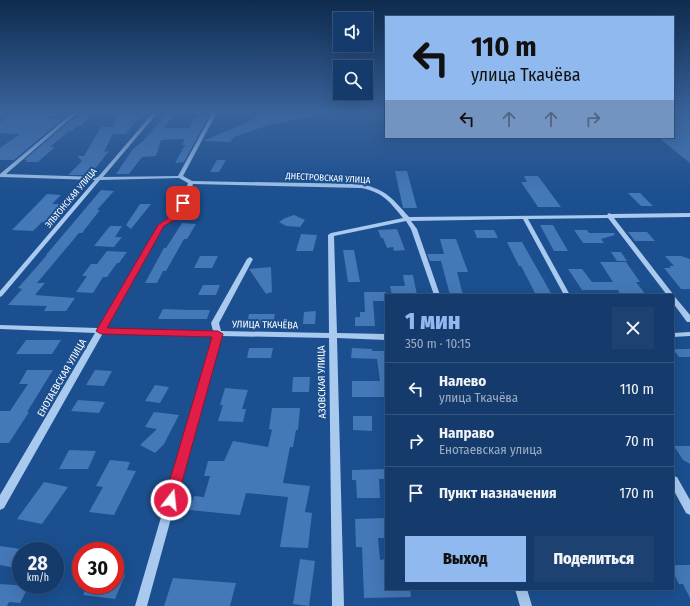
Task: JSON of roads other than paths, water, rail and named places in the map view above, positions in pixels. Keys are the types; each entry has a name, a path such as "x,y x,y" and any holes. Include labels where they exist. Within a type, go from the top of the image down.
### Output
{"street":[{"path":"0,175 42,140"},
{"name":"ЭЛЬТОНСКАЯ УЛИЦА","path":"0,296 132,140"},
{"path":"180,177 200,140"},
{"name":"ДНЕСТРОВСКАЯ УЛИЦА","path":"0,175 98,179 180,177 191,182 361,186 375,188 385,194 407,219 414,230 437,294"},
{"name":"ЕНОТАЕВСКАЯ УЛИЦА","path":"0,505 161,225 180,214 191,182"},
{"path":"609,215 669,294"},
{"path":"683,215 690,222"},
{"path":"407,219 690,215"},
{"path":"525,218 566,294"},
{"name":"АЗОВСКАЯ УЛИЦА","path":"338,606 331,235 407,219"},
{"path":"141,606 218,334 215,323 250,259"},
{"path":"674,299 690,320"},
{"name":"УЛИЦА ТКАЧЁВА","path":"0,327 101,331 385,337"},
{"path":"674,335 690,334"},
{"path":"674,482 690,510"},
{"path":"521,590 526,606"}]}
